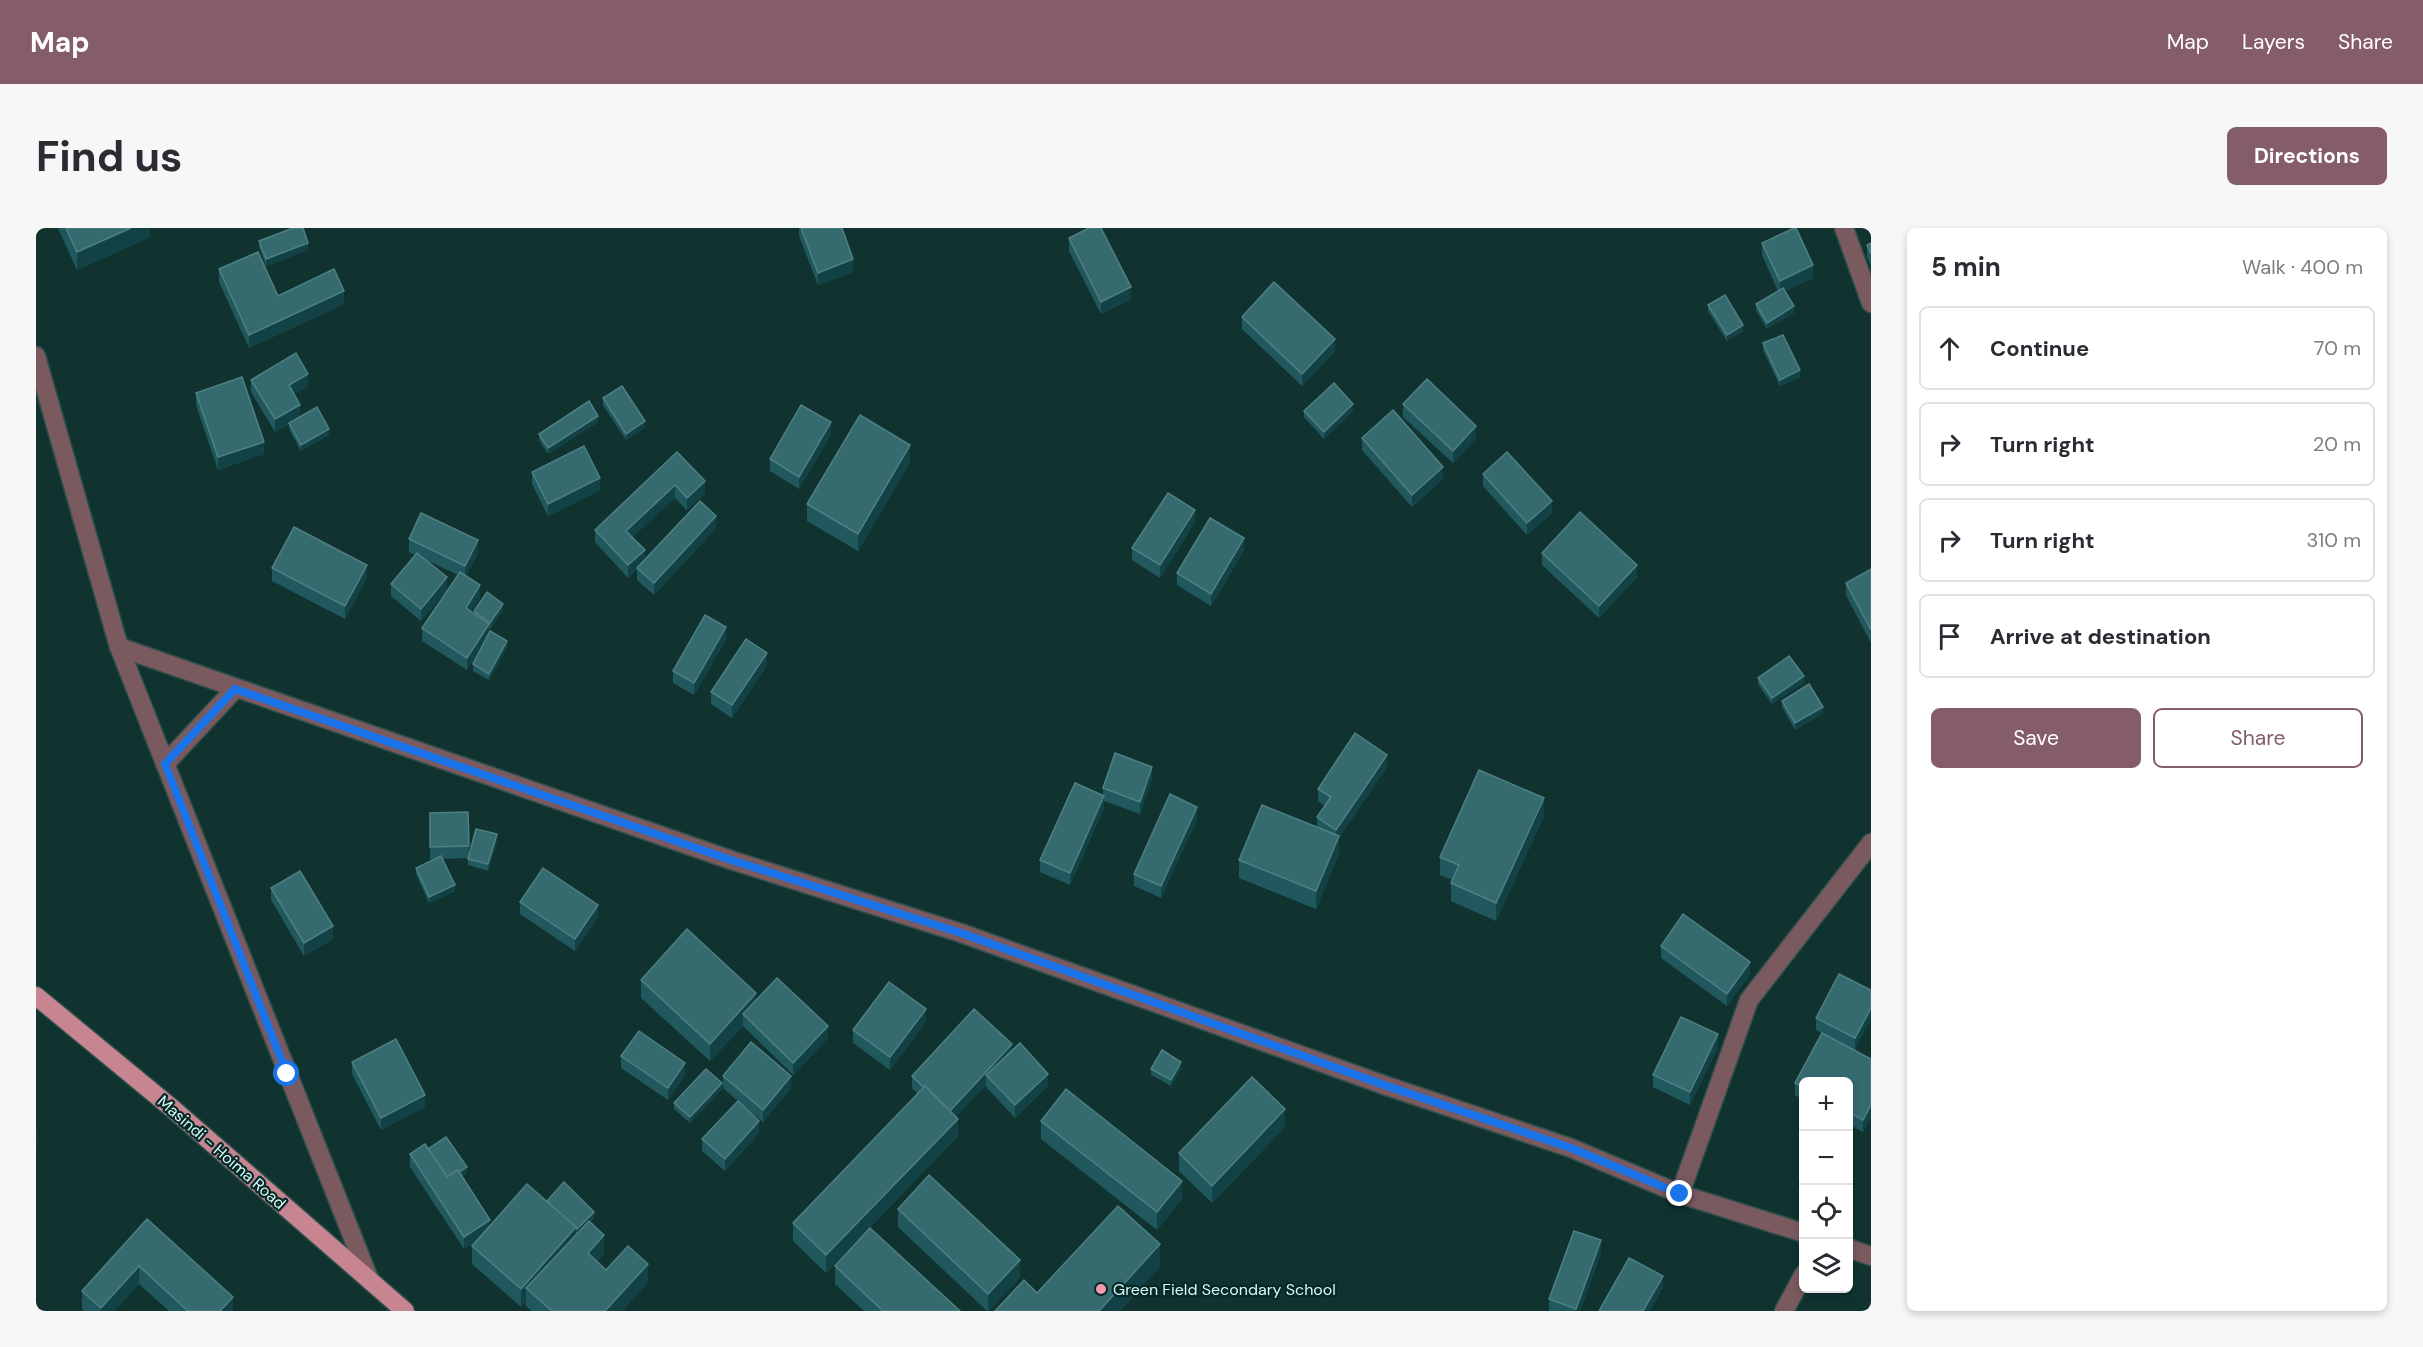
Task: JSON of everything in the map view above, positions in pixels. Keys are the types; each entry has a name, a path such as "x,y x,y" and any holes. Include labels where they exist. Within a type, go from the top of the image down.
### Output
{"main road":[{"name":"Masindi - Hoima Road","path":"36,996 173,1108 405,1311"}],"street":[{"path":"1844,228 1871,303"},
{"path":"36,356 119,647 370,1281"},
{"path":"119,647 731,860 961,933 1373,1081 1571,1148 1680,1194 1799,1232"},
{"path":"165,764 235,689"},
{"path":"1680,1194 1749,1000 1871,843"},
{"path":"1853,1250 1871,1256"},
{"path":"1784,1311 1799,1282"}],"building":[{"path":"66,228 131,228 77,252"},
{"path":"293,228 303,228 308,243 266,259 259,241"},
{"path":"801,228 842,228 853,259 818,273"},
{"path":"1089,228 1101,228 1131,287 1101,302 1069,238"},
{"path":"1794,228 1813,265 1780,281 1762,243"},
{"path":"258,252 278,296 334,269 344,291 249,335 219,269"},
{"path":"1274,282 1335,339 1302,374 1242,317"},
{"path":"1783,288 1794,306 1767,323 1756,304"},
{"path":"1725,295 1743,325 1727,335 1708,305"},
{"path":"1783,335 1800,370 1780,380 1763,343"},
{"path":"296,353 308,374 289,385 300,405 275,419 251,380"},
{"path":"242,377 264,442 218,457 196,393"},
{"path":"1427,379 1476,426 1453,451 1403,404"},
{"path":"1334,383 1353,404 1324,432 1304,411"},
{"path":"622,386 645,421 626,434 603,398"},
{"path":"589,401 598,416 548,448 539,434"},
{"path":"801,405 831,422 799,477 770,459"},
{"path":"317,407 329,429 301,445 289,423"},
{"path":"1393,410 1443,467 1412,495 1362,438"},
{"path":"860,415 910,445 858,534 807,504"},
{"path":"584,446 600,478 548,504 532,472"},
{"path":"677,452 705,481 687,498 675,485 626,531 645,550 628,565 595,530"},
{"path":"1507,452 1552,501 1527,523 1483,474"},
{"path":"1168,493 1195,510 1160,565 1132,548"},
{"path":"700,501 716,516 654,583 637,568"},
{"path":"1580,512 1637,565 1599,606 1542,553"},
{"path":"421,513 478,540 465,566 409,539"},
{"path":"1210,518 1244,538 1211,594 1177,573"},
{"path":"294,527 367,565 345,606 272,568"},
{"path":"417,553 447,577 421,609 391,584"},
{"path":"1871,569 1871,630 1846,583"},
{"path":"460,572 480,585 466,608 489,624 467,658 422,628"},
{"path":"487,592 503,604 490,623 474,611"},
{"path":"705,615 726,627 694,683 673,671"},
{"path":"490,631 507,641 489,674 473,664"},
{"path":"746,639 767,653 732,705 711,692"},
{"path":"1789,656 1804,676 1772,698 1758,678"},
{"path":"1809,684 1823,707 1795,723 1782,701"},
{"path":"1355,733 1387,755 1336,830 1317,817 1331,797 1318,789"},
{"path":"1115,753 1152,767 1140,802 1103,788"},
{"path":"1479,770 1544,798 1496,903 1451,883 1459,865 1440,857"},
{"path":"1075,783 1104,796 1070,873 1040,860"},
{"path":"1170,794 1197,807 1161,886 1134,874"},
{"path":"1262,805 1339,836 1316,891 1239,860"},
{"path":"468,812 469,846 430,847 430,813"},
{"path":"476,829 497,834 488,864 468,859"},
{"path":"441,856 455,885 429,897 416,868"},
{"path":"543,868 598,905 575,939 520,902"},
{"path":"300,871 333,926 304,943 271,888"},
{"path":"1683,914 1750,962 1727,994 1661,946"},
{"path":"687,929 756,993 710,1044 641,980"},
{"path":"1839,974 1871,990 1871,1008 1855,1038 1816,1018"},
{"path":"777,978 828,1026 793,1063 743,1014"},
{"path":"889,982 926,1009 890,1057 853,1030"},
{"path":"974,1009 1012,1044 950,1111 912,1076"},
{"path":"1681,1017 1718,1034 1690,1092 1653,1075"},
{"path":"639,1031 685,1063 668,1088 621,1056"},
{"path":"1822,1033 1871,1059 1871,1105 1863,1120 1853,1115 1853,1077 1799,1077 1799,1085 1795,1083"},
{"path":"396,1039 425,1095 381,1118 352,1062"},
{"path":"751,1042 791,1076 763,1110 723,1076"},
{"path":"1020,1043 1048,1074 1015,1105 986,1075"},
{"path":"1162,1050 1181,1062 1171,1080 1151,1069"},
{"path":"706,1069 722,1083 690,1117 674,1103"},
{"path":"1252,1077 1285,1109 1212,1186 1179,1153"},
{"path":"925,1086 958,1119 826,1255 793,1223"},
{"path":"1066,1089 1182,1181 1157,1212 1041,1121"},
{"path":"738,1101 759,1121 725,1159 702,1139"},
{"path":"446,1137 467,1167 447,1177 428,1149"},
{"path":"425,1144 447,1177 458,1170 490,1220 464,1237 410,1154"},
{"path":"929,1175 1020,1260 988,1294 898,1209"},
{"path":"564,1182 594,1212 577,1229 547,1201"},
{"path":"527,1184 576,1227 521,1289 472,1246"},
{"path":"1118,1206 1160,1244 1099,1311 995,1311 1024,1280 1037,1293"},
{"path":"147,1219 233,1297 220,1311 188,1311 139,1266 101,1308 82,1291"},
{"path":"589,1221 604,1235 588,1253 606,1270 628,1246 648,1264 605,1311 552,1311 526,1288"},
{"path":"870,1228 960,1311 883,1311 835,1266"},
{"path":"1574,1231 1601,1240 1576,1309 1549,1299"},
{"path":"1629,1258 1663,1276 1643,1311 1599,1311"}],"place":[{"name":"Green Field Secondary School","path":"1101,1289"}],"route":[{"path":"287,1074 165,764 235,689 731,860 961,933 1384,1085 1571,1148 1680,1194"}]}
